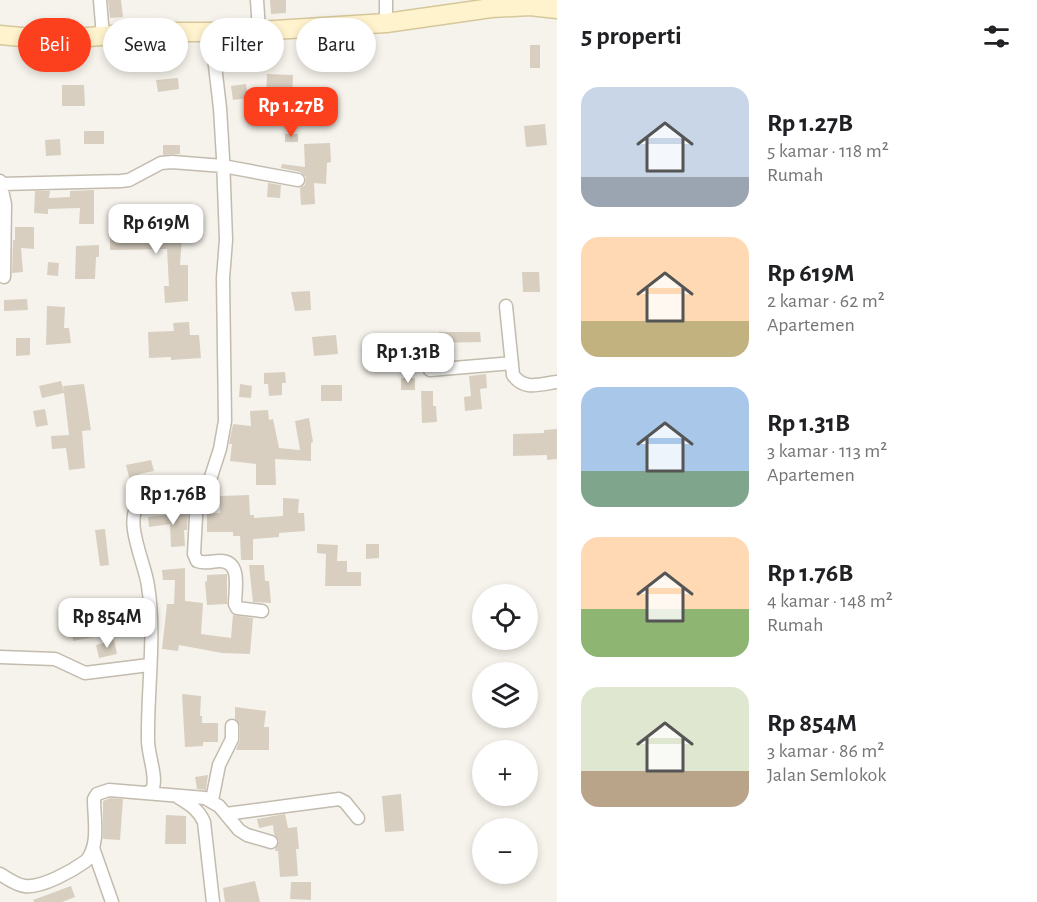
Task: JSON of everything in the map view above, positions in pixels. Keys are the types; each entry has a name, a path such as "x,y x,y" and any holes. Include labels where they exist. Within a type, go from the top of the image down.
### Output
{"main road":[{"path":"284,29 386,23 491,8 530,6 557,9"},
{"path":"0,35 53,40 103,36"}],"street":[{"path":"100,0 103,36"},
{"path":"257,0 258,18"},
{"path":"386,0 386,23"},
{"path":"146,794 152,790 155,782 148,744 149,587 132,516 135,508 140,504 197,497 207,489 220,448 225,421 223,278 226,240 220,108 216,72"},
{"path":"4,277 5,204 0,183 122,181 129,180 161,163 172,162 223,166 298,180"},
{"path":"506,306 513,375 518,382 524,385 557,382"},
{"path":"430,370 512,363"},
{"path":"197,497 194,554 197,561 204,564 221,561 231,563 236,573 235,604 237,608 262,611"},
{"path":"0,657 55,659 88,673 150,665"},
{"path":"212,800 219,765 232,739 232,726"},
{"path":"0,874 20,885 34,886 78,867 90,856 93,848 94,799 97,794 109,790 175,796 193,795 212,800 239,830 247,835 271,842"},
{"path":"175,796 201,814 204,822 213,902"},
{"path":"226,814 339,799 345,802 358,818"},
{"path":"93,848 112,902"}],"building":[{"path":"108,0 121,0 123,17 110,18"},
{"path":"270,0 286,0 286,13 271,14"},
{"path":"530,45 540,45 540,68 530,68"},
{"path":"267,74 293,75 292,100 266,99"},
{"path":"178,78 179,89 158,92 156,80"},
{"path":"246,84 248,98 233,100 231,86"},
{"path":"62,85 84,85 85,106 62,106"},
{"path":"545,124 547,145 526,147 524,126"},
{"path":"84,131 104,131 104,144 84,144"},
{"path":"285,134 298,134 298,142 285,142"},
{"path":"60,139 61,155 46,156 45,140"},
{"path":"330,143 331,162 327,163 326,184 314,183 315,204 301,205 300,188 305,185 306,177 300,172 281,168 282,164 305,167 304,144"},
{"path":"163,145 180,145 180,154 163,155"},
{"path":"268,183 281,185 280,198 267,197"},
{"path":"94,190 94,224 79,224 80,208 48,209 48,214 34,213 35,191 50,191 49,198 70,197 70,191"},
{"path":"142,219 152,220 152,237 182,238 180,265 188,265 188,301 165,303 164,286 169,286 167,249 110,250 110,229 126,230 127,220 142,221"},
{"path":"15,227 34,227 34,249 21,248 23,272 12,273 13,240 15,240"},
{"path":"99,245 95,279 75,279 76,246"},
{"path":"48,262 59,263 58,276 47,275"},
{"path":"522,272 539,272 540,292 523,292"},
{"path":"310,291 311,310 295,311 291,292"},
{"path":"27,299 28,310 4,311 4,300"},
{"path":"47,306 65,307 64,328 69,328 71,343 46,345"},
{"path":"189,322 190,335 199,335 201,358 171,360 171,357 149,358 148,332 174,331 173,323"},
{"path":"439,332 480,332 481,342 439,343"},
{"path":"336,335 338,354 314,356 312,337"},
{"path":"16,338 30,338 30,355 16,356"},
{"path":"285,372 286,383 282,383 282,395 269,396 268,384 264,384 264,373"},
{"path":"486,374 487,388 480,389 482,409 465,411 464,397 471,396 469,376"},
{"path":"401,378 415,378 415,390 401,390"},
{"path":"61,381 64,392 63,386 84,384 91,430 82,431 85,468 69,470 66,448 52,449 51,436 69,435 64,393 42,398 39,386"},
{"path":"240,384 252,386 251,398 239,397"},
{"path":"321,385 342,385 342,401 321,401"},
{"path":"421,391 433,391 433,406 436,406 437,422 422,423"},
{"path":"45,409 48,425 36,427 33,411"},
{"path":"268,410 269,420 273,419 279,448 300,450 295,421 309,418 313,442 311,443 311,461 275,459 276,485 256,485 256,464 230,461 232,444 229,444 233,424 251,426 250,411"},
{"path":"557,429 557,459 547,460 547,455 513,456 513,434 544,433 544,430"},
{"path":"151,460 154,471 139,474 142,487 132,489 126,465"},
{"path":"249,495 250,515 254,515 254,518 283,516 283,498 299,499 298,513 304,513 305,531 279,533 279,537 253,539 253,560 241,560 240,536 233,536 233,532 207,532 207,514 220,513 220,496"},
{"path":"177,510 188,510 187,530 184,530 185,546 171,547 170,524 149,527 148,517 177,516"},
{"path":"105,529 109,565 100,566 95,530"},
{"path":"317,544 338,545 337,561 347,561 347,572 361,572 361,586 325,586 326,554 317,553"},
{"path":"366,544 379,544 379,558 366,559"},
{"path":"249,565 264,565 265,581 269,581 271,603 253,602"},
{"path":"185,568 185,601 203,603 201,634 231,638 233,615 253,618 250,654 222,653 179,645 178,651 162,649 167,604 174,604 175,580 163,580 162,570"},
{"path":"227,574 227,604 207,605 205,582 207,575"},
{"path":"87,598 94,637 73,641 70,620 76,619 74,600"},
{"path":"114,640 117,654 99,658 96,645"},
{"path":"182,694 201,696 202,723 218,723 218,742 203,742 203,746 185,747"},
{"path":"235,707 266,711 264,727 269,727 269,750 236,750 240,740 240,726 235,719"},
{"path":"208,775 206,790 197,789 195,777"},
{"path":"401,794 404,831 385,832 382,796"},
{"path":"110,798 123,799 120,840 103,839 103,801"},
{"path":"285,814 288,828 297,827 298,876 280,877 278,851 275,851 279,841 274,834 273,825 259,828 257,819"},
{"path":"166,815 186,816 186,844 165,844"},
{"path":"255,881 260,902 225,902 223,888"},
{"path":"291,882 311,882 311,900 290,899"},
{"path":"71,886 75,897 62,902 34,902 33,900"}]}
